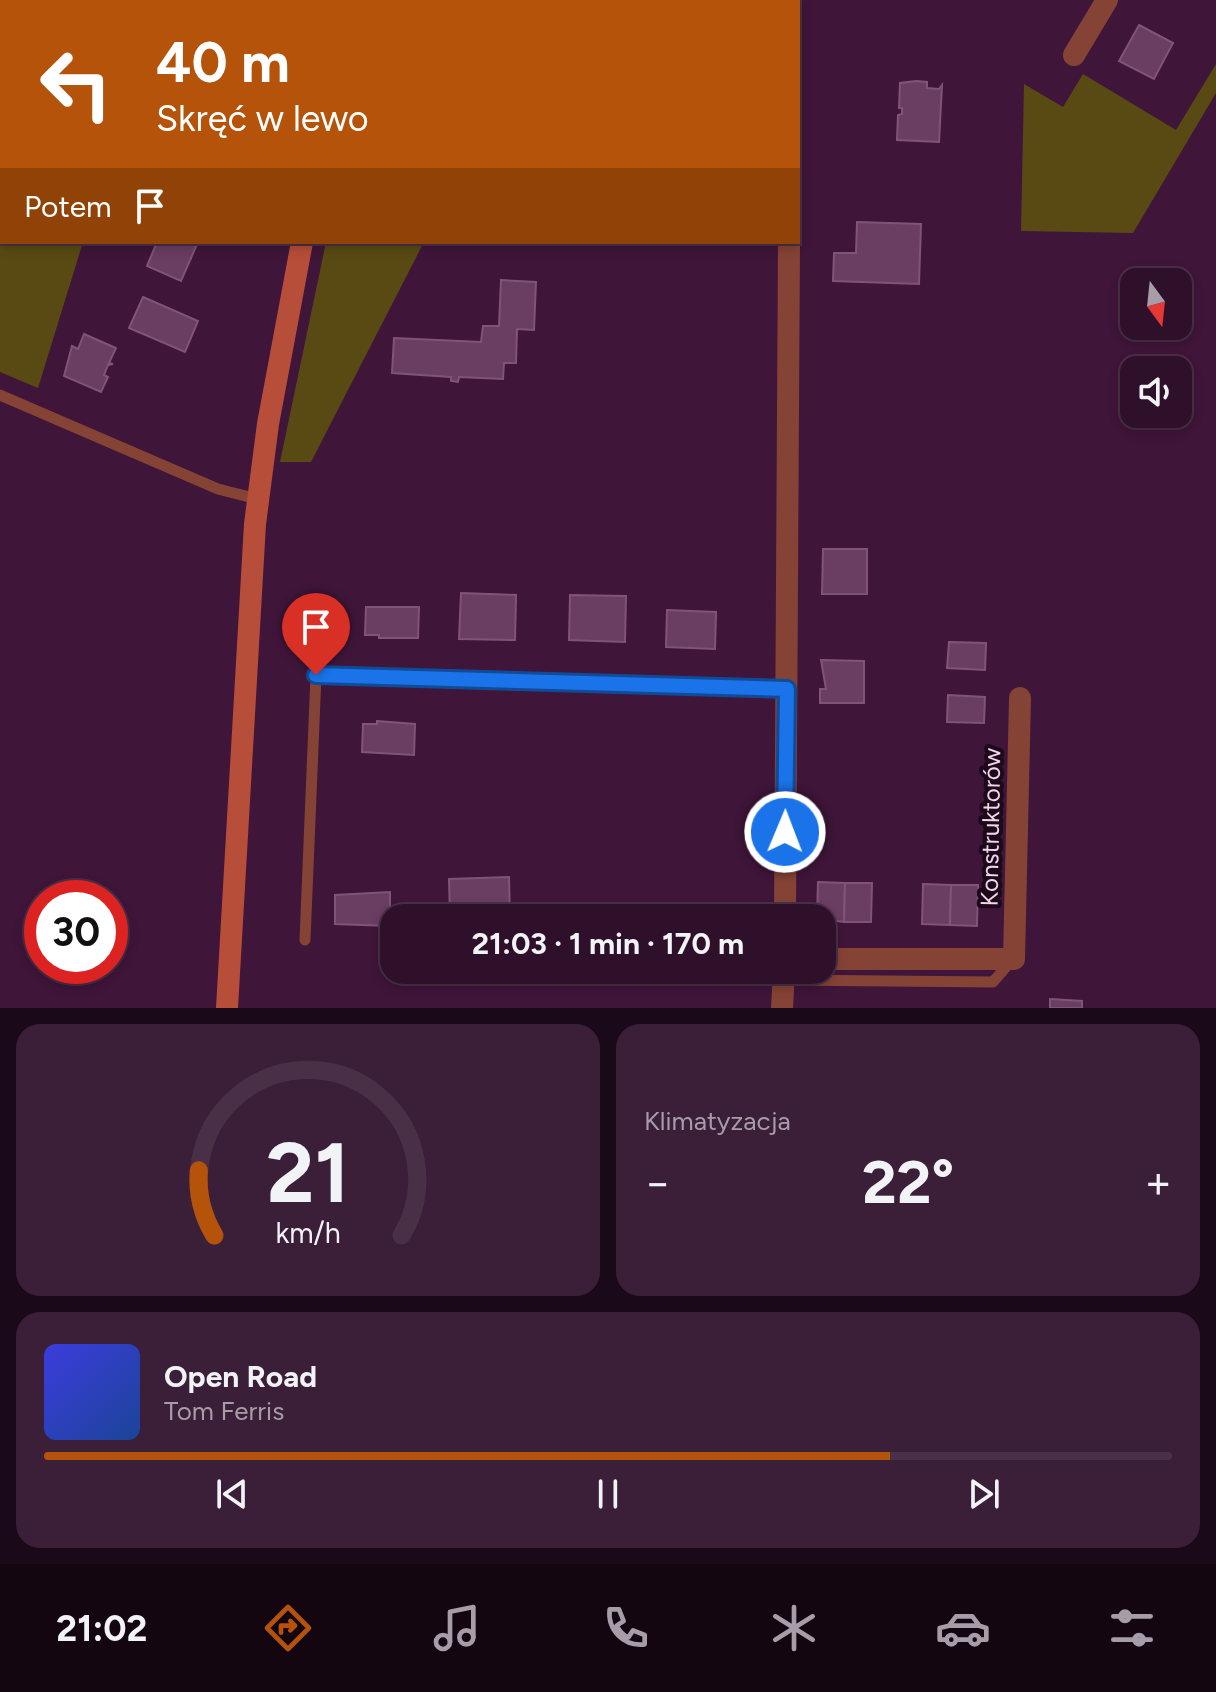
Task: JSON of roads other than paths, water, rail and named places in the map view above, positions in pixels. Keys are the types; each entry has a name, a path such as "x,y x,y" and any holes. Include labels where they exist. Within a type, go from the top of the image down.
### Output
{"main road":[{"path":"227,1008 246,640 257,499 302,244"}],"street":[{"path":"1074,55 1107,0"},
{"path":"785,904 789,244"},
{"name":"Konstruktorów","path":"1014,959 1020,698"},
{"path":"836,959 1014,959"},
{"path":"782,1008 783,984"}],"lane":[{"path":"0,395 218,489 257,499"},
{"path":"305,940 316,675 787,689"},
{"path":"836,977 993,982 1014,959"}]}
